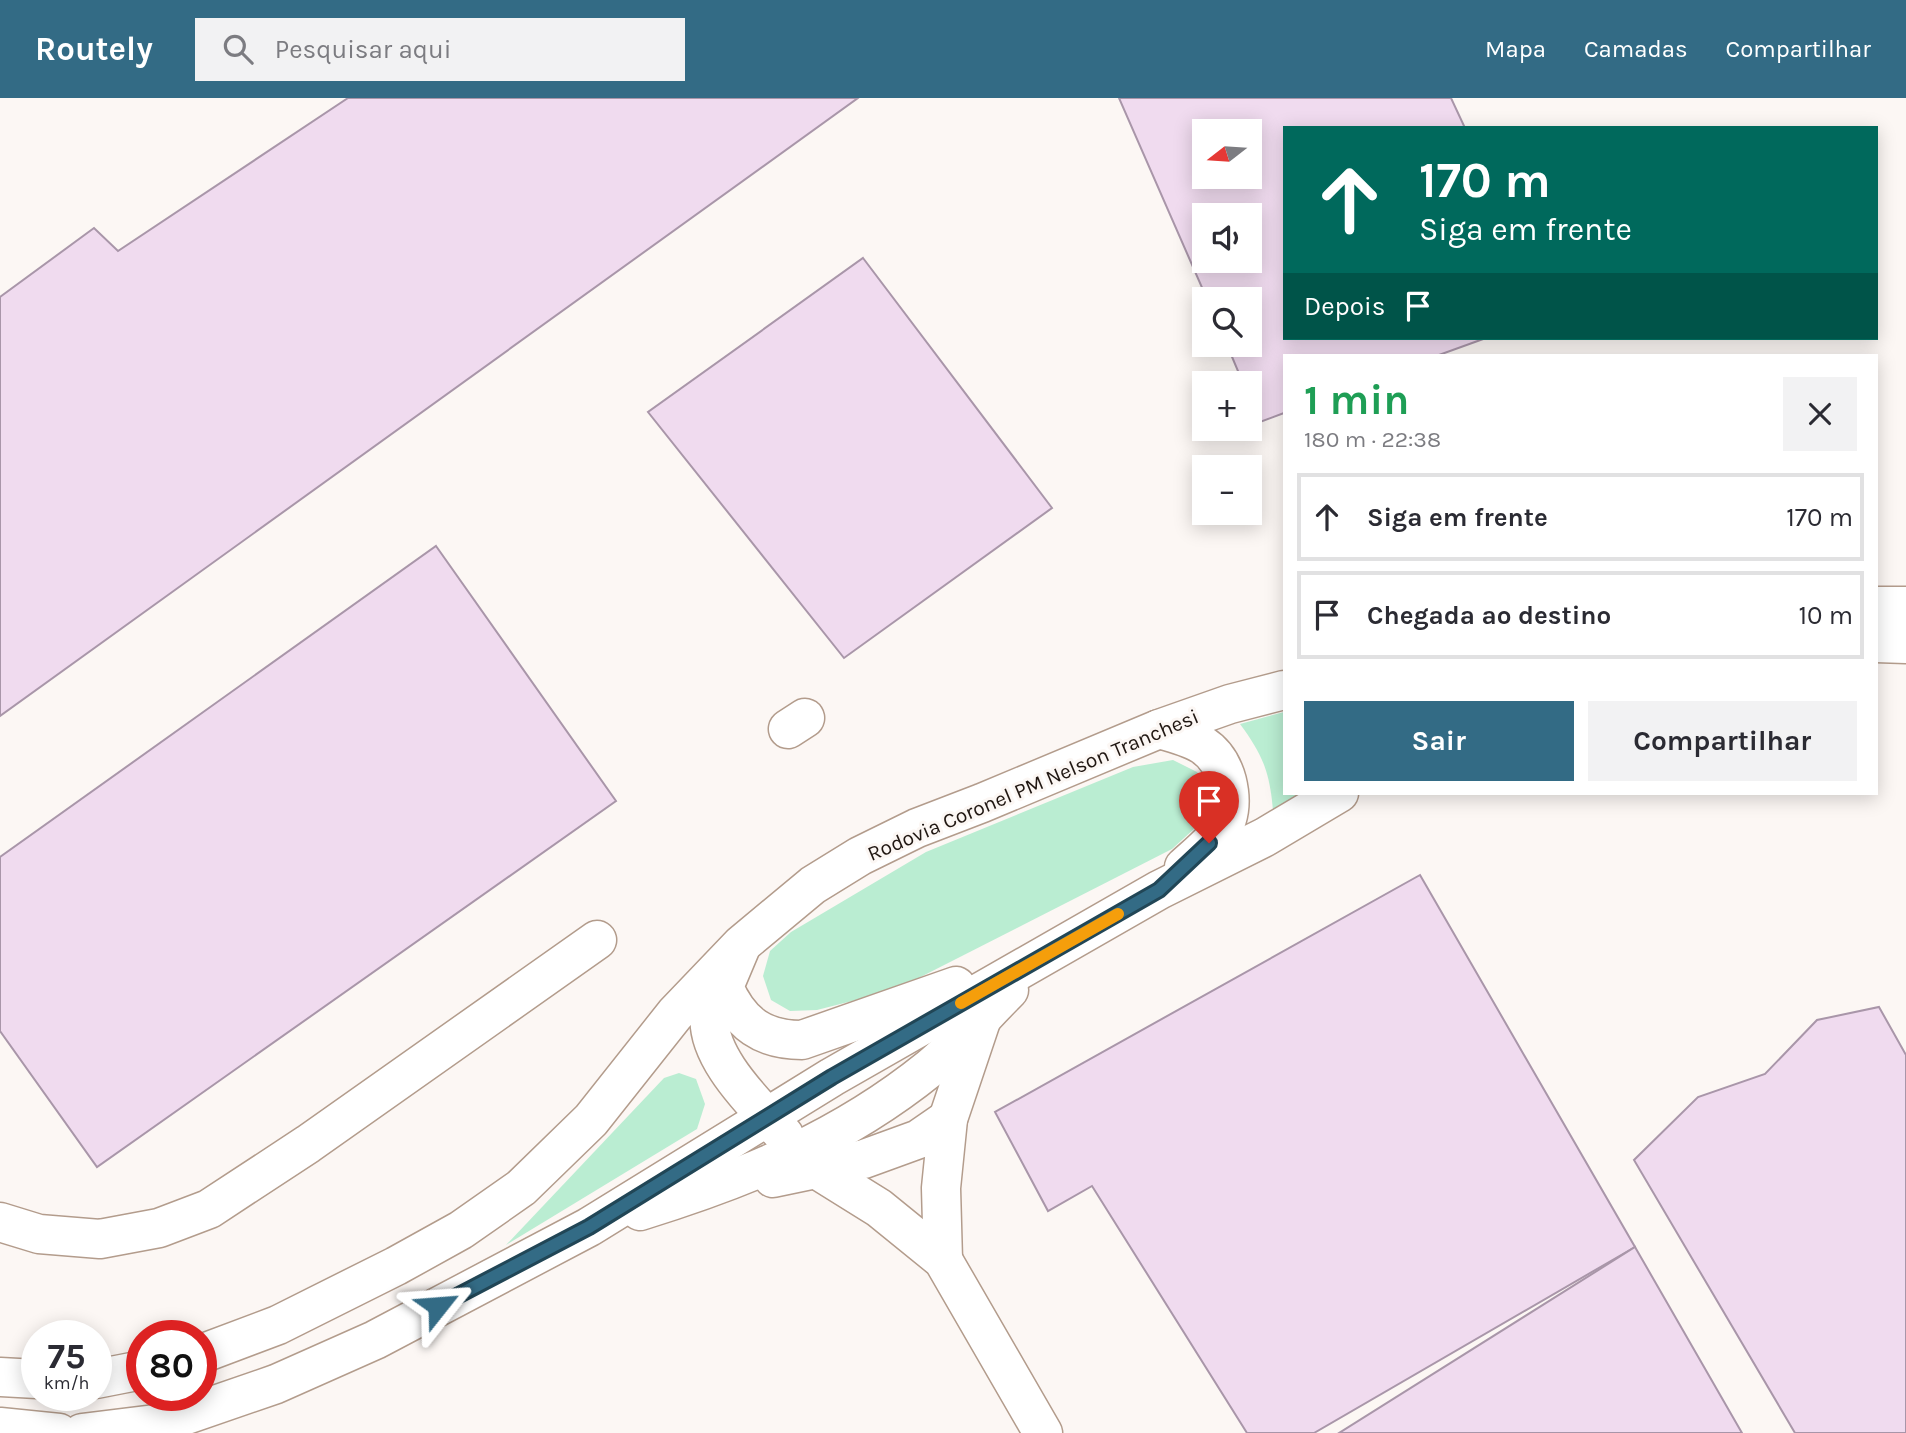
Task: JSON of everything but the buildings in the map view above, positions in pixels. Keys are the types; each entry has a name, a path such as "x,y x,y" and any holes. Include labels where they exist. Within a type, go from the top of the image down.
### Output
{"main road":[{"path":"1878,606 1906,606"},
{"path":"1878,643 1906,644"},
{"name":"Rodovia Coronel PM Nelson Tranchesi","path":"217,1348 278,1325 396,1266 461,1230 521,1188 590,1120 675,1014 742,944 813,885 860,856 917,828 1159,729 1230,704 1283,690"},
{"path":"1159,729 1191,738 1211,750 1224,771 1231,796 1227,819 1209,843 1159,890"},
{"path":"82,1433 163,1423 276,1384 375,1339 589,1227 766,1116 1159,890 1265,837 1336,795"},
{"path":"0,1222 38,1234 100,1239 159,1228 209,1209 308,1144 597,940"},
{"path":"742,944 724,987 711,1009 713,1043 719,1058 766,1116 809,1161 879,1208 943,1260 1043,1433"},
{"path":"724,987 729,999 745,1020 761,1032 783,1040 802,1040 1046,954"},
{"path":"809,1161 921,1075 1046,954"},
{"path":"943,1260 942,1188 948,1119 982,1018"},
{"path":"589,1227 809,1161 864,1159 919,1139 948,1119"},
{"path":"0,1377 21,1378"},
{"path":"0,1427 58,1433"}],"green space":[{"path":"1283,712 1283,795 1298,795 1273,811 1264,765 1240,724"},
{"path":"1173,760 1197,772 1209,790 1207,817 1172,849 895,990 817,1010 790,1011 771,1000 763,976 770,951 791,932 926,852 1133,767"},
{"path":"679,1073 696,1079 705,1104 697,1129 506,1245 664,1078"}],"slow traffic":[{"path":"961,1003 1118,914"}],"route":[{"path":"438,1306 589,1227 766,1116 1159,890 1209,843"}]}
